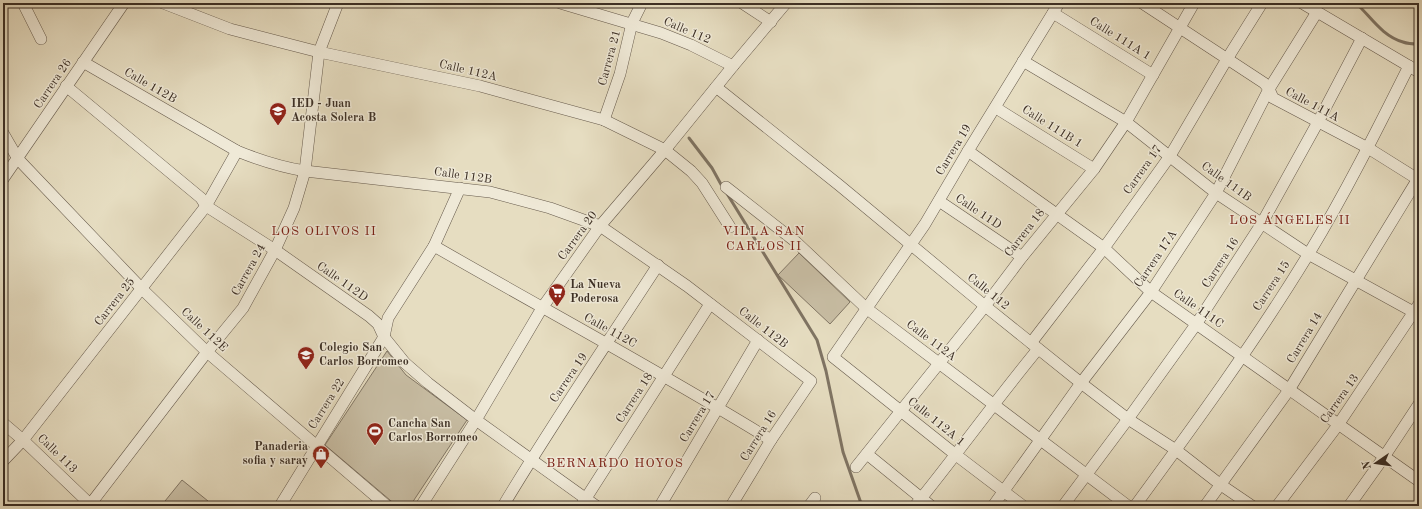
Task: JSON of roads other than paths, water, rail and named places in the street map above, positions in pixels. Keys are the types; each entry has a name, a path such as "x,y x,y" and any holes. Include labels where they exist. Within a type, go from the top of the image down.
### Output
{"street":[{"path":"23,3 41,39"},
{"name":"Carrera 26","path":"3,179 124,3"},
{"name":"Calle 112A","path":"163,3 230,29 319,52 480,86 604,120 665,150 691,171 702,183 730,228"},
{"name":"Carrera 24","path":"90,505 207,352 243,308 275,250 294,208 306,171 319,52 338,3"},
{"name":"Calle 112","path":"560,3 632,23 661,33 691,45 732,66"},
{"name":"Carrera 21","path":"604,120 620,74 632,23 642,3"},
{"path":"742,3 771,22"},
{"name":"Carrera 20","path":"421,506 476,420 542,308 600,226 665,150 732,66 786,3"},
{"name":"Carrera 19","path":"866,308 911,245 939,201 968,151 996,108 1023,60 1060,3"},
{"name":"Calle 111A","path":"1142,3 1264,83 1269,89 1273,98 1368,148 1419,179"},
{"name":"Carrera 18","path":"856,467 1022,257 1094,169 1126,122 1194,3"},
{"name":"Carrera 17","path":"918,502 956,455 993,405 1170,156 1262,3"},
{"path":"1302,3 1414,69"},
{"name":"Carrera 17A","path":"993,506 1081,383 1151,292 1216,193 1269,89 1317,12"},
{"name":"Calle 111A 1","path":"1053,13 1153,75"},
{"name":"Carrera 16","path":"1063,506 1197,323 1262,223 1318,122 1362,38"},
{"name":"Calle 111B","path":"1023,60 1126,122 1216,193 1308,254 1355,280 1417,311"},
{"name":"Calle 112B","path":"83,62 237,151 258,160 306,171 490,192 550,208 600,226 688,286 811,381"},
{"name":"Carrera 15","path":"1135,506 1242,357 1308,254 1414,69"},
{"name":"Calle 112D","path":"66,86 201,198 206,206 275,250 369,316 378,324 384,337 405,363 428,383 476,420 531,459 583,502 596,506"},
{"name":"Calle 112","path":"716,87 839,185 984,306 1081,383 1128,419 1176,450 1221,485 1252,506"},
{"name":"Calle 111B 1","path":"996,108 1094,169"},
{"name":"Calle 112E","path":"3,133 18,159 142,289 207,352 387,506"},
{"name":"Carrera 25","path":"3,461 23,440 206,206 237,151"},
{"name":"Calle 111C","path":"968,151 1104,248 1151,292 1419,481"},
{"name":"Carrera 14","path":"1205,506 1289,390 1355,280 1419,179"},
{"name":"Calle 112A","path":"726,187 796,242 866,308 1128,506"},
{"name":"Carrera 22","path":"280,506 384,337 388,318 434,246 460,188"},
{"name":"Calle 11D","path":"939,201 1022,257"},
{"name":"Calle 112C","path":"434,246 664,376 771,440"},
{"name":"Carrera 19","path":"503,506 531,459 658,265"},
{"name":"Carrera 18","path":"583,502 710,304"},
{"name":"Calle 112A 1","path":"866,308 833,357 956,455 1023,506"},
{"name":"Carrera 13","path":"1277,506 1338,425 1417,311"},
{"name":"Carrera 17","path":"660,506 758,340"},
{"name":"Carrera 16","path":"731,506 771,440 811,381"},
{"path":"1349,506 1419,404"},
{"name":"Calle 113","path":"3,423 23,440 90,505"},
{"path":"867,454 918,502 931,506"}],"waterway":[{"path":"1356,3 1377,26 1389,35 1405,43 1419,44"},
{"path":"689,138 712,168 723,188"},
{"path":"726,192 817,340 826,371 843,452 862,506"}],"place":[{"name":"IED - Juan Acosta Solera B","path":"278,126"},
{"name":"La Nueva Poderosa","path":"557,307"},
{"name":"Colegio San Carlos Borromeo","path":"306,370"},
{"name":"Cancha San Carlos Borromeo","path":"375,446"},
{"name":"Panaderia sofia y saray","path":"321,469"}],"district":[{"name":"LOS ÁNGELES II","path":"1290,220"},
{"name":"LOS OLIVOS II","path":"324,231"},
{"name":"VILLA SAN CARLOS II","path":"764,238"},
{"name":"BERNARDO HOYOS","path":"615,463"}]}
